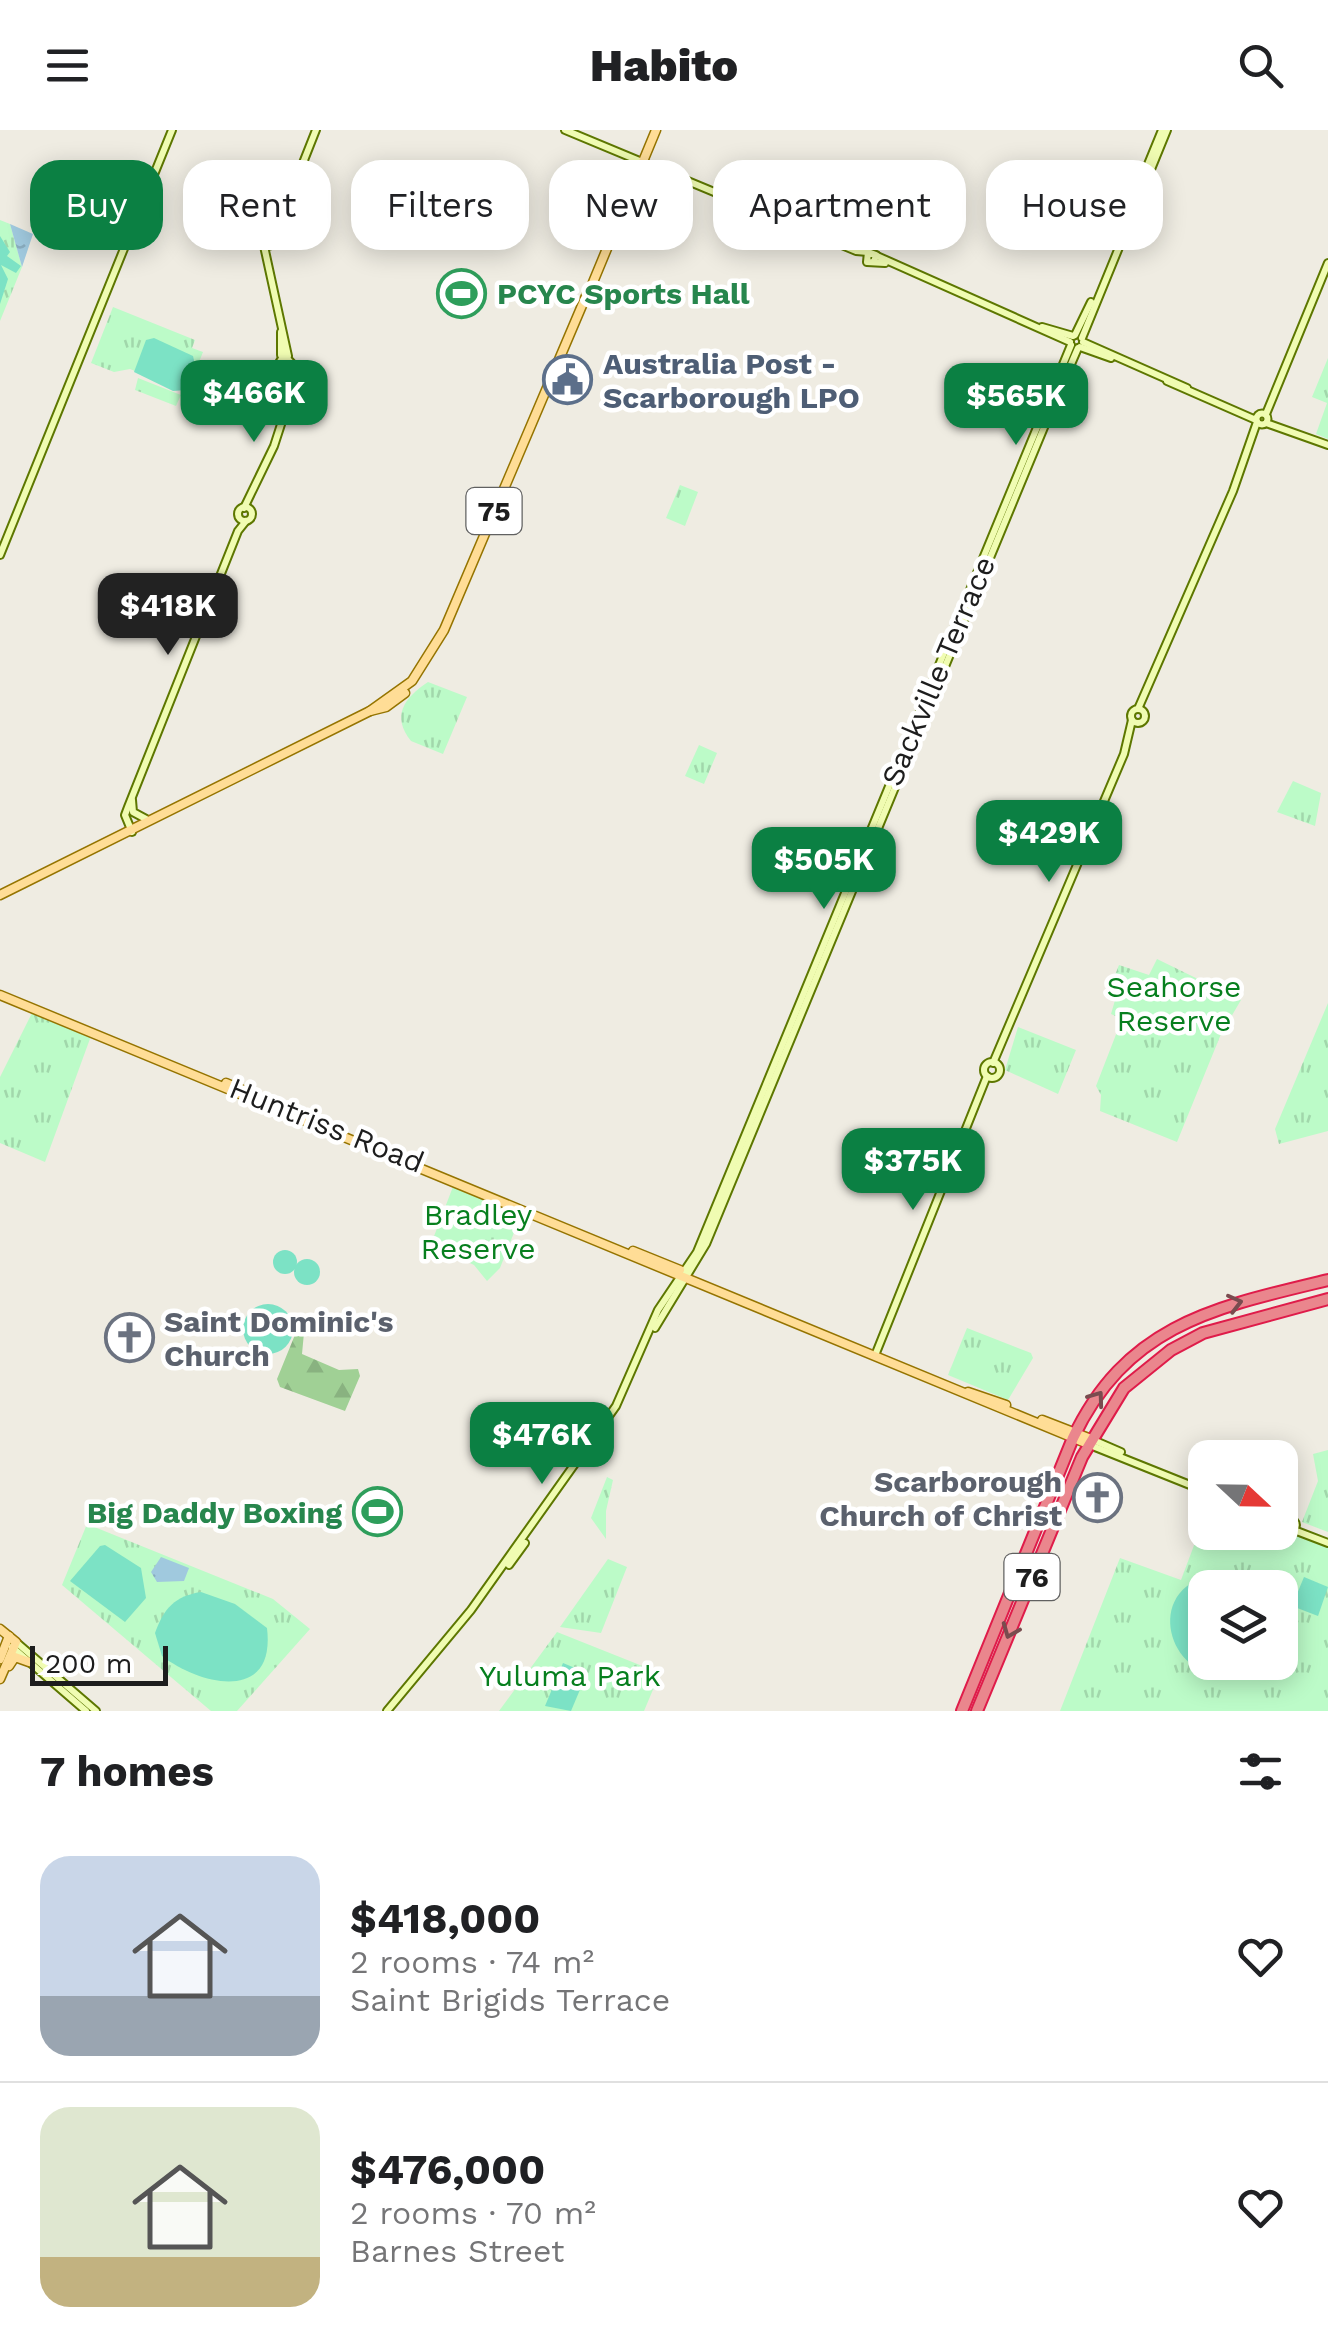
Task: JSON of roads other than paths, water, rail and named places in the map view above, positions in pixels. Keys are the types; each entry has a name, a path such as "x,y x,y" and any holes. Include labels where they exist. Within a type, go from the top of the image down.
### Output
{"highway":[{"name":"76","path":"962,1711 1075,1435 1118,1371 1185,1320 1216,1308 1328,1280"},
{"name":"76","path":"977,1711 1089,1441 1124,1388 1181,1344 1229,1323 1328,1299"},
{"path":"1023,1562 1036,1567"}],"main road":[{"path":"0,555 172,130"},
{"path":"133,829 127,811 287,407 292,376 298,370 284,356 269,239 316,130"},
{"path":"565,130 637,160"},
{"name":"75","path":"643,160 656,130"},
{"name":"Sackville Terrace","path":"685,1275 1164,130"},
{"path":"693,183 1328,445"},
{"name":"75","path":"133,829 370,711 412,681 435,650 605,250"},
{"path":"876,1353 984,1088 990,1077 999,1073 995,1064 1000,1048 1328,263"},
{"path":"1136,722 1141,711"},
{"path":"132,799 134,812 146,820"},
{"name":"75","path":"0,895 191,799"},
{"name":"Huntriss Road","path":"0,992 1188,1482"},
{"name":"Huntriss Road","path":"0,992 685,1275"},
{"path":"990,1077 984,1068 995,1064"},
{"path":"666,1296 668,1271"},
{"path":"390,1711 472,1610 616,1406 666,1296 685,1275"},
{"path":"390,1711 474,1614 618,1409 662,1313 685,1275"},
{"path":"1298,1529 1328,1541"},
{"path":"0,1629 29,1662 86,1711"},
{"path":"0,1659 8,1641"},
{"path":"0,1681 8,1641"},
{"path":"8,1641 96,1711"},
{"path":"0,1681 15,1658 29,1662"}],"water":[{"path":"10,224 30,233 22,267"},
{"path":"161,1557 189,1568 184,1581 157,1582 151,1572"}],"place":[{"name":"PCYC Sports Hall","path":"462,293"},
{"name":"Australia Post - Scarborough LPO","path":"568,380"},
{"name":"Saint Dominic's Church","path":"129,1338"},
{"name":"Scarborough Church of Christ","path":"1097,1498"},
{"name":"Big Daddy Boxing","path":"377,1512"}],"park label":[{"name":"Seahorse Reserve","path":"1174,1003"},
{"name":"Bradley Reserve","path":"478,1231"},
{"name":"Yuluma Park","path":"570,1675"}]}
